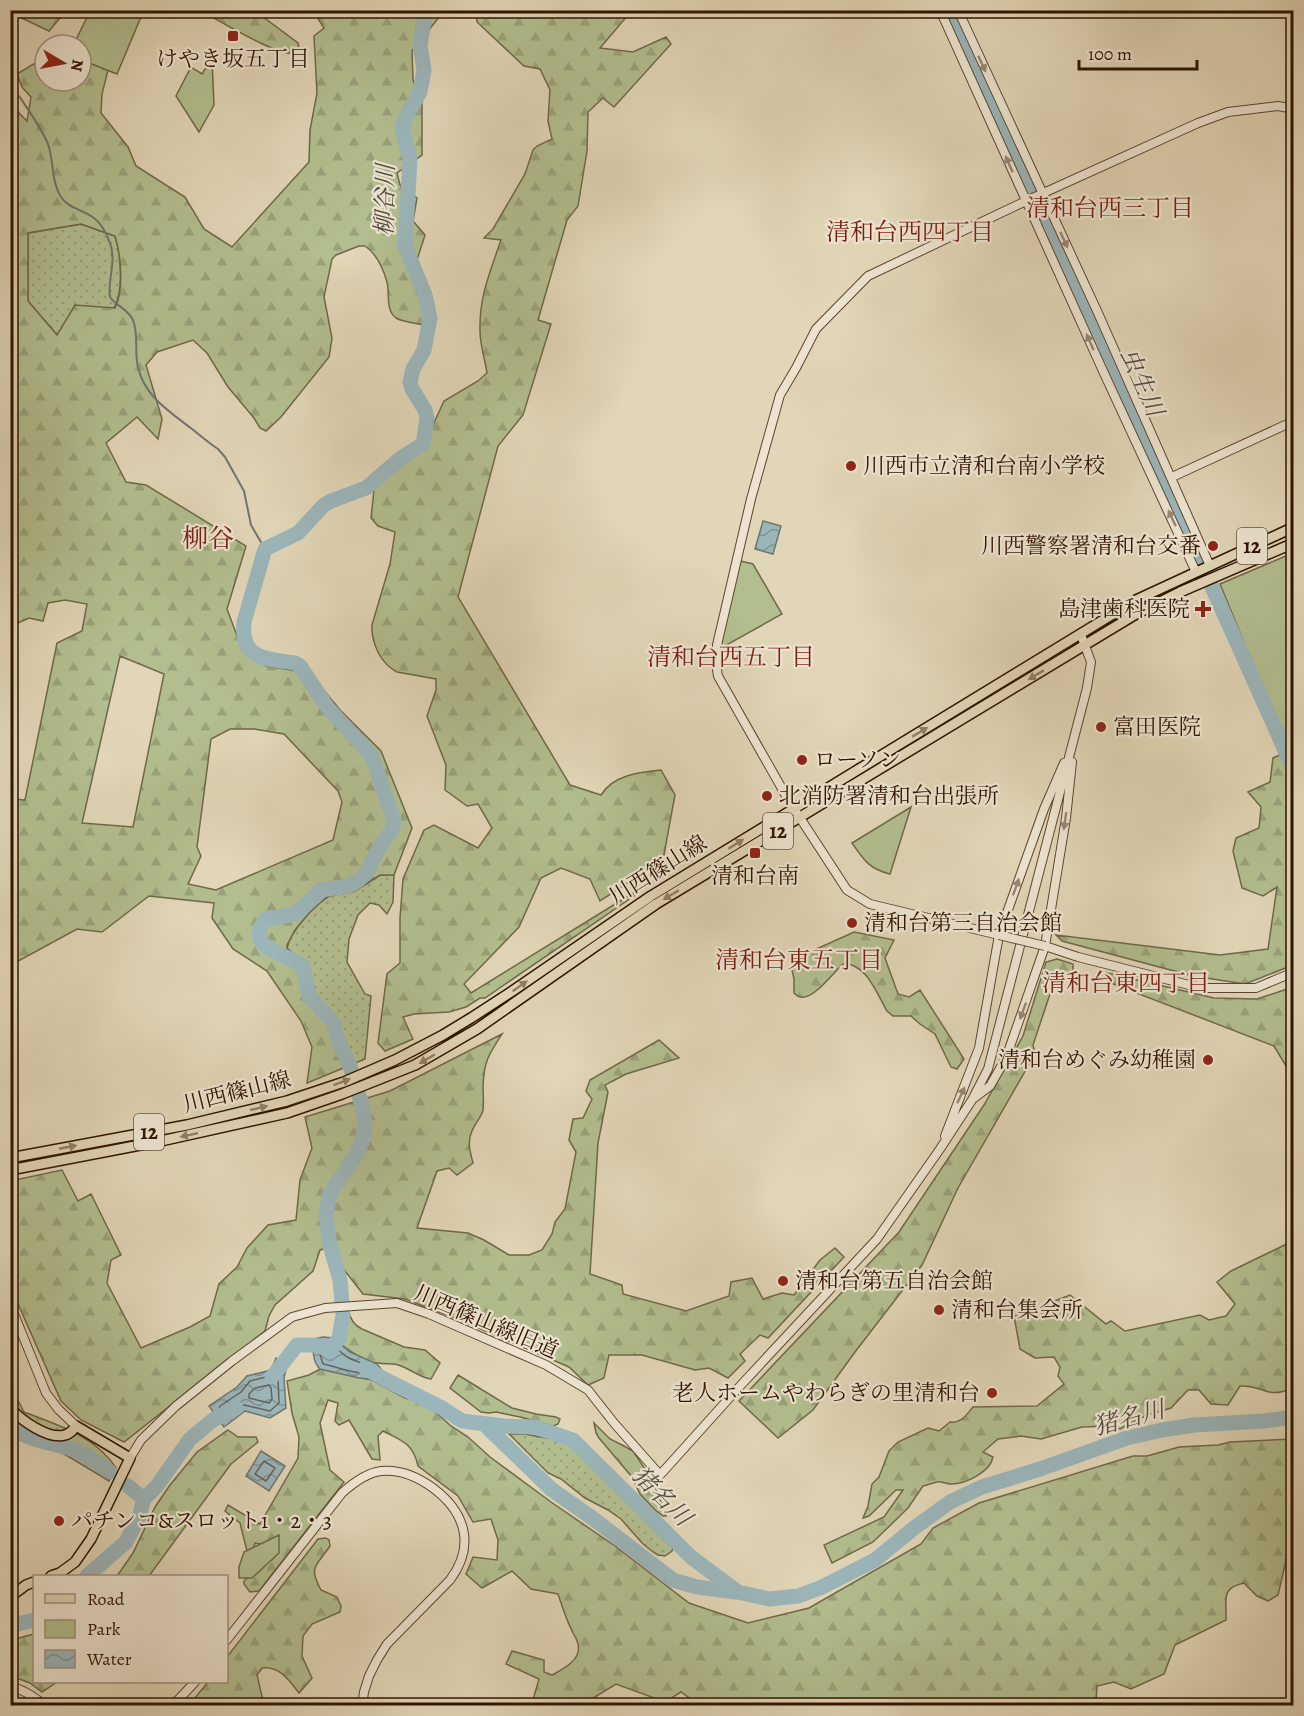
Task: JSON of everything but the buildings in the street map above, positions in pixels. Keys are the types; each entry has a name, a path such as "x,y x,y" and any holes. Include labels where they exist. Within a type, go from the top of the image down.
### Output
{"main road":[{"name":"川西篠山線","path":"10,1158 187,1125 287,1101 344,1082 395,1060 471,1018 651,896 1136,600 1293,527"},
{"name":"川西篠山線","path":"10,1170 161,1141 287,1113 415,1065 477,1029 656,904 1136,614 1293,543"},
{"path":"10,1408 27,1423 60,1436 68,1434 76,1426 130,1458 86,1547 75,1562 54,1575"},
{"path":"13,1592 33,1582"}],"street":[{"path":"940,10 1196,572"},
{"path":"958,10 1172,477 1210,566"},
{"path":"1293,109 1278,106 1228,112 1198,123 868,276 816,329 780,395 736,560 717,645 716,663 718,676 725,690 800,818 847,890 870,904 1045,946 1078,957 1201,988 1256,988 1293,972"},
{"path":"1172,477 1293,421"},
{"path":"940,1149 972,1100 988,1069 1087,688 1091,662 1081,635"},
{"path":"940,1149 979,1048 999,935 1044,809 1073,742"},
{"path":"972,1100 990,1086 1006,1058 1045,946 1066,818 1073,742"},
{"name":"川西篠山線旧道","path":"130,1458 141,1440 176,1406 292,1317 325,1308 397,1304 429,1314 546,1365 588,1390 660,1475 877,1239 940,1149"},
{"path":"10,1304 46,1393 58,1409 76,1426"},
{"path":"228,1638 342,1493 354,1482 381,1471 408,1474 418,1478 446,1498 458,1515 464,1537 461,1560 450,1580 387,1644 369,1676 362,1706"},
{"path":"169,1706 194,1683"},
{"path":"10,1687 31,1695 46,1706"}],"green space":[{"path":"11,10 66,11 49,31 11,13"},
{"path":"139,10 143,12 117,74 93,65 93,33 79,33 90,11"},
{"path":"201,11 255,11 298,43 299,48 296,53 277,50"},
{"path":"313,11 444,11 412,51 413,80 422,101 422,155 397,173 400,185 417,198 413,221 425,235 416,263 417,269 427,284 431,307 423,325 396,318 393,315 389,306 387,282 381,267 369,249 359,246 336,255 332,259 324,297 332,338 329,357 281,417 266,431 260,428 228,387 207,353 193,340 157,352 146,365 162,419 158,439 137,417 106,443 126,482 146,485 246,546 227,609 242,649 266,666 310,673 340,710 381,751 412,828 394,875 380,875 353,892 328,896 309,913 295,930 287,945 287,948 306,969 312,996 331,1012 353,1064 307,1083 312,1047 301,1021 267,971 233,949 212,918 214,903 149,896 102,932 77,929 11,965 11,799 25,800 57,643 82,631 87,604 65,600 48,603 43,621 29,618 11,626 10,104 27,121 31,97 22,87 17,74 33,64 33,93 93,93 93,64 108,70 102,94 101,113 128,147 136,166 185,197 204,229 232,247 309,162 310,130 317,93 314,36 324,28","holes":["81,224 115,236 121,273 120,292 115,308 75,305 57,335 28,301 28,233","120,656 164,674 133,827 82,823","230,729 254,729 284,734 338,791 342,802 333,840 216,890 188,884 201,856 197,847 211,739"]},
{"path":"476,11 636,11 628,15 600,48 633,52 666,37 671,44 614,107 603,98 588,112 587,151 578,206 567,220 538,320 551,324 523,415 498,446 458,597 570,785 601,795 606,788 620,779 661,770 675,795 663,860 600,901 590,879 561,868 541,878 519,927 464,984 471,993 633,893 634,896 485,998 480,998 466,1007 449,1012 403,1017 413,1039 385,1051 378,1043 387,974 400,963 403,879 424,830 434,825 478,848 492,828 478,804 467,806 445,790 446,765 427,716 436,690 436,679 397,672 391,668 378,652 372,632 390,564 395,532 378,526 371,518 374,490 377,483 421,451 444,401 487,373 480,336 481,307 501,240 484,238 493,229 525,174 533,150 552,139 548,121 550,90 540,69 524,66 477,22"},
{"path":"212,58 214,105 199,132 176,96 191,67 202,74"},
{"path":"81,224 115,236 120,263 119,292 114,308 57,335 28,301 28,233"},
{"path":"1293,553 1293,734 1284,739 1220,584"},
{"path":"736,560 753,564 782,614 723,647 717,645"},
{"path":"1293,749 1293,965 1245,984 1193,976 1062,941 1056,935 1220,955 1268,949 1277,887 1263,896 1242,888 1233,851 1236,838 1259,828 1261,807 1248,792 1270,782 1273,758"},
{"path":"911,807 890,874 883,872 863,859 852,843"},
{"path":"380,875 394,875 393,902 387,914 379,905 370,903 358,915 349,939 347,962 365,994 371,996 365,1059 353,1064 331,1012 312,996 306,969 287,948 298,927 322,901 333,895 355,891"},
{"path":"854,932 894,940 885,958 898,994 909,997 920,990 964,1059 957,1069 951,1067 935,1034 911,1016 893,1016 887,1011 870,980 858,968 843,964 809,996 801,997 794,993 790,961"},
{"path":"1057,959 1073,964 1073,975 1056,976 1033,1045 1035,1054 958,1188 922,1265 813,1410 778,1438 739,1401 899,1232 984,1105 1023,1036 1046,962"},
{"path":"1099,971 1214,998 1257,999 1293,987 1293,1074 1274,1046 1095,977"},
{"path":"502,1034 486,1064 483,1110 470,1139 473,1163 457,1175 449,1168 437,1171 417,1228 468,1233 509,1255 529,1255 542,1250 552,1234 555,1222 565,1209 576,1152 569,1140 573,1119 583,1118 592,1099 586,1091 590,1080 659,1040 679,1058 626,1074 605,1085 608,1092 598,1143 590,1274 622,1285 623,1294 686,1311 729,1296 731,1282 752,1278 763,1299 782,1293 794,1295 820,1260 835,1248 844,1257 768,1338 760,1335 740,1354 745,1361 728,1378 709,1368 695,1370 642,1355 609,1355 604,1378 588,1385 569,1367 460,1320 405,1299 363,1294 327,1248 320,1250 313,1271 275,1305 265,1331 124,1442 81,1420 61,1401 11,1288 10,1181 62,1170 78,1201 91,1194 121,1255 111,1260 107,1283 141,1348 210,1316 219,1284 237,1267 247,1248 268,1225 296,1220 300,1180 312,1148 305,1117 390,1091"},
{"path":"1293,1241 1293,1388 1272,1393 1240,1386 1228,1405 1211,1404 1199,1390 1188,1390 1171,1408 1147,1415 1120,1429 1109,1426 1082,1427 1041,1439 1021,1436 998,1439 983,1452 993,1457 982,1472 957,1483 939,1482 923,1486 908,1508 873,1542 832,1563 824,1545 884,1517 903,1490 896,1490 869,1516 863,1518 872,1484 879,1477 889,1451 898,1442 928,1428 939,1431 950,1422 961,1420 973,1407 1037,1406 1064,1384 1058,1376 1060,1367 1054,1357 1035,1358 1020,1349 1014,1316 1070,1295 1106,1324 1111,1321 1125,1331 1200,1315 1209,1320 1226,1316 1235,1304 1217,1282 1231,1271"},
{"path":"347,1312 352,1321 362,1329 404,1347 425,1350 440,1363 431,1379 398,1365 372,1362 354,1354 338,1342 333,1338 337,1317"},
{"path":"320,1369 372,1380 405,1398 430,1407 490,1457 615,1546 689,1603 748,1623 809,1608 921,1544 933,1528 979,1503 1133,1456 1147,1456 1179,1447 1293,1439 1293,1547 1288,1552 1278,1595 1268,1601 1257,1596 1244,1583 1236,1585 1226,1596 1226,1620 1175,1645 1164,1674 1131,1689 1114,1682 1097,1686 1096,1700 1075,1705 699,1705 681,1692 665,1702 616,1684 582,1705 525,1705 533,1700 539,1679 506,1664 512,1651 544,1660 544,1672 552,1675 571,1663 577,1655 578,1642 558,1594 531,1589 512,1571 482,1588 466,1574 473,1557 497,1560 498,1540 491,1519 473,1522 458,1496 418,1466 410,1447 383,1431 378,1436 380,1460 372,1459 349,1420 339,1425 335,1421 338,1403 328,1400 320,1423 330,1470 344,1482 259,1591 250,1592 244,1584 244,1581 277,1551 270,1546 255,1543 252,1554 248,1555 240,1523 225,1511 228,1505 260,1524 298,1458 299,1437 292,1413 287,1381 309,1375"},
{"path":"458,1375 512,1408 556,1417 560,1419 558,1424 553,1426 496,1412 481,1412 450,1388"},
{"path":"10,1385 24,1412 75,1433 108,1457 116,1468 109,1481 56,1449 11,1437"},
{"path":"594,1423 610,1439 633,1451 653,1481 666,1516 655,1510 640,1494 632,1477 599,1438"},
{"path":"228,1430 238,1437 256,1437 258,1442 231,1464 150,1575 118,1575 133,1553 155,1507 197,1452"},
{"path":"509,1434 525,1434 567,1442 667,1537 673,1548 672,1551 665,1556 653,1552 621,1519 585,1498 561,1479 548,1473"},
{"path":"279,1535 279,1553 252,1578 239,1578 239,1567 244,1552"},
{"path":"326,1538 330,1546 315,1567 317,1582 321,1590 337,1597 341,1606 340,1612 312,1624 303,1636 302,1656 312,1678 299,1693 279,1672 262,1668 257,1675 264,1705 184,1705 195,1698 207,1683 228,1683 228,1656 318,1539"},
{"path":"33,1634 33,1683 56,1683 42,1692 30,1683 11,1676 11,1640"}],"water":[{"path":"763,521 781,526 773,554 755,549"},
{"path":"333,1338 350,1352 377,1364 386,1375 377,1380 320,1369 314,1359 314,1339"},
{"path":"276,1358 287,1365 284,1378 286,1408 270,1418 245,1411 224,1427 209,1406 237,1387 247,1376 271,1370"},
{"path":"261,1451 285,1466 269,1491 246,1476"}],"waterway":[{"name":"柳谷川","path":"331,1350 339,1338 343,1315 340,1280 329,1242 326,1215 330,1193 356,1155 363,1139 365,1121 350,1066 337,1038 334,1023 309,996 303,966 263,943 260,929 266,919 296,914 321,890 349,886 359,880 367,872 376,853 393,828 394,820 372,757 328,708 300,666 266,658 251,651 246,644 244,622 265,549 298,533 324,505 366,488 401,458 423,444 427,418 410,382 413,369 424,350 430,318 425,295 405,246 410,159 402,128 420,92 424,70 420,45 426,10"},
{"name":"虫生川","path":"949,10 1294,772"},
{"path":"19,96 48,144 61,197 68,204 98,221 110,243 113,257 110,297 133,320 136,332 137,361 146,387 159,403 225,457 244,491 251,525 265,549"},
{"name":"猪名川","path":"272,1377 297,1345 315,1345 331,1350"},
{"name":"猪名川","path":"365,1368 442,1408 462,1421 535,1427 573,1440 691,1557 738,1592 769,1599 798,1596 820,1588 875,1560 950,1502 982,1487 1127,1438 1162,1430 1194,1425 1294,1417"},
{"name":"猪名川","path":"88,1575 126,1542 139,1517 144,1499 157,1486 190,1439 213,1420 236,1408"},
{"path":"485,1425 551,1489 673,1580 697,1587 735,1592"},
{"path":"10,1426 34,1439 77,1451 110,1472"},
{"path":"128,1486 144,1499"},
{"name":"猪名川","path":"10,1626 33,1620"}],"place":[{"name":"けやき坂五丁目","path":"233,36"},
{"name":"川西市立清和台南小学校","path":"851,466"},
{"name":"川西警察署清和台交番","path":"1213,546"},
{"name":"島津歯科医院","path":"1203,609"},
{"name":"富田医院","path":"1101,727"},
{"name":"ローソン","path":"802,760"},
{"name":"北消防署清和台出張所","path":"767,796"},
{"name":"清和台南","path":"755,853"},
{"name":"清和台第三自治会館","path":"852,923"},
{"name":"清和台めぐみ幼稚園","path":"1208,1060"},
{"name":"清和台第五自治会館","path":"783,1281"},
{"name":"清和台集会所","path":"939,1310"},
{"name":"老人ホームやわらぎの里清和台","path":"992,1393"},
{"name":"パチンコ&スロット1・2・3","path":"59,1521"}],"district":[{"name":"清和台西三丁目","path":"1110,208"},
{"name":"清和台西四丁目","path":"910,232"},
{"name":"柳谷","path":"208,538"},
{"name":"清和台西五丁目","path":"731,657"},
{"name":"清和台東五丁目","path":"799,960"},
{"name":"清和台東四丁目","path":"1126,983"}]}
